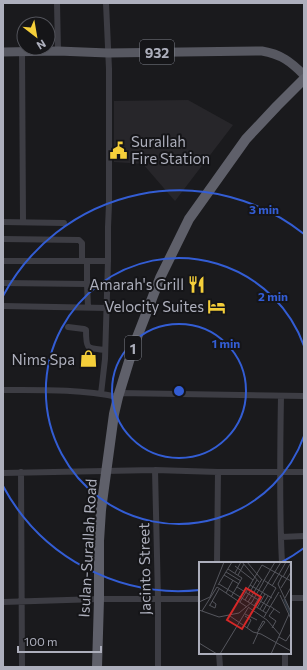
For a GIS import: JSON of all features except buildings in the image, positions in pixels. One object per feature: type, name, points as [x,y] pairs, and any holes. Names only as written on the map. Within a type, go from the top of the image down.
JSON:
[{"type":"highway","name":"Isulan-Surallah Road","points":[[97,667],[99,541],[101,510],[114,414],[134,345],[160,278],[189,220],[246,139],[304,79]]},
{"type":"main road","name":"932","points":[[58,51],[108,53],[262,50],[282,56],[304,75]]},
{"type":"main road","name":"932","points":[[3,52],[16,51]]},
{"type":"street","points":[[56,3],[58,51]]},
{"type":"street","points":[[101,394],[105,350],[108,261],[109,69],[106,3]]},
{"type":"street","points":[[22,56],[23,222]]},
{"type":"street","points":[[3,222],[64,223]]},
{"type":"street","points":[[3,239],[79,240],[82,242],[88,307]]},
{"type":"street","points":[[3,261],[108,261]]},
{"type":"street","points":[[3,283],[87,284]]},
{"type":"street","points":[[3,306],[107,308]]},
{"type":"street","points":[[68,327],[86,330],[86,343],[88,347],[91,349],[105,350]]},
{"type":"street","points":[[3,390],[65,390],[119,395],[304,396]]},
{"type":"street","points":[[281,396],[280,537],[282,562]]},
{"type":"street","points":[[3,472],[155,470],[304,472]]},
{"type":"street","name":"Jacinto Street","points":[[155,470],[158,667]]},
{"type":"street","points":[[21,472],[22,667]]},
{"type":"street","points":[[217,562],[218,472]]},
{"type":"street","points":[[280,537],[304,536]]},
{"type":"street","points":[[291,598],[304,598]]},
{"type":"street","points":[[3,602],[199,599]]},
{"type":"street","points":[[219,654],[220,667]]},
{"type":"street","points":[[285,654],[285,667]]},
{"type":"shaded area","points":[[188,100],[233,125],[175,201],[143,164],[114,162],[114,101]]},
{"type":"place","name":"Surallah Fire Station","points":[[118,150]]},
{"type":"place","name":"Amarah's Grill","points":[[197,284]]},
{"type":"place","name":"Velocity Suites","points":[[217,306]]},
{"type":"place","name":"Nims Spa","points":[[88,359]]}]
